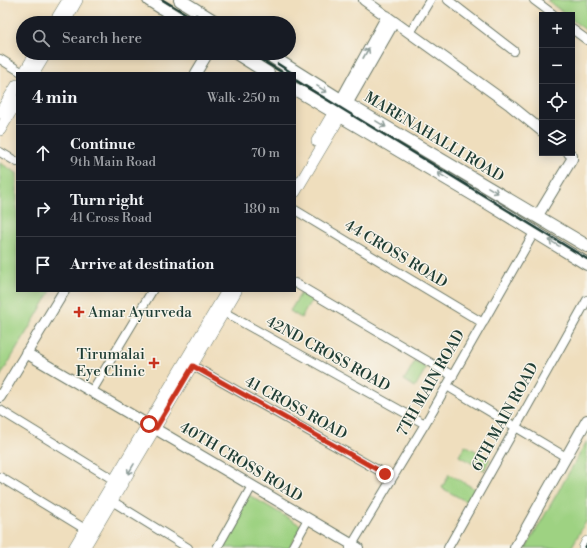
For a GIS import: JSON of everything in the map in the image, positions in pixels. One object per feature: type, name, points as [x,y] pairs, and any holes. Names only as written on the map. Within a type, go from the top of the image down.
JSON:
[{"type":"main road","points":[[58,16],[68,0]]},
{"type":"main road","points":[[68,16],[78,0]]},
{"type":"main road","points":[[149,0],[175,16]]},
{"type":"main road","points":[[180,0],[206,16]]},
{"type":"main road","points":[[25,72],[32,60]]},
{"type":"main road","points":[[35,72],[42,60]]},
{"type":"main road","points":[[247,60],[266,72]]},
{"type":"main road","name":"MARENAHALLI ROAD","points":[[277,60],[344,102],[587,246]]},
{"type":"main road","points":[[0,113],[16,87]]},
{"type":"main road","name":"MARENAHALLI ROAD","points":[[296,90],[587,264]]},
{"type":"main road","points":[[296,175],[344,102]]},
{"type":"main road","points":[[0,130],[16,103]]},
{"type":"main road","points":[[296,190],[337,113]]},
{"type":"main road","points":[[84,548],[108,499],[220,310],[228,292]]},
{"type":"main road","points":[[220,310],[235,292]]},
{"type":"main road","points":[[74,548],[85,529],[108,499],[114,480],[152,426]]},
{"type":"main road","points":[[584,548],[587,542]]},
{"type":"street","points":[[364,0],[510,105],[539,129]]},
{"type":"street","points":[[410,33],[430,0]]},
{"type":"street","points":[[448,0],[514,51]]},
{"type":"street","points":[[534,0],[550,12]]},
{"type":"street","points":[[344,102],[390,19]]},
{"type":"street","points":[[575,31],[587,40]]},
{"type":"street","points":[[0,59],[22,72]]},
{"type":"street","points":[[197,72],[204,60]]},
{"type":"street","points":[[0,152],[16,161]]},
{"type":"street","points":[[537,217],[570,156]]},
{"type":"street","name":"44 CROSS ROAD","points":[[296,211],[483,322]]},
{"type":"street","name":"7TH MAIN ROAD","points":[[353,547],[453,376],[534,231]]},
{"type":"street","points":[[296,284],[453,376]]},
{"type":"street","points":[[0,397],[63,292]]},
{"type":"street","points":[[92,391],[151,292]]},
{"type":"street","name":"6TH MAIN ROAD","points":[[448,548],[587,300]]},
{"type":"street","name":"42ND CROSS ROAD","points":[[220,310],[425,424]]},
{"type":"street","name":"40TH CROSS ROAD","points":[[26,353],[152,426],[353,547]]},
{"type":"street","name":"41 CROSS ROAD","points":[[189,363],[392,478]]},
{"type":"street","points":[[447,386],[566,457]]},
{"type":"street","points":[[0,410],[114,480]]},
{"type":"street","points":[[515,548],[587,420]]},
{"type":"street","points":[[0,477],[85,529]]},
{"type":"street","points":[[216,548],[252,486]]},
{"type":"street","points":[[108,499],[188,548]]},
{"type":"street","points":[[292,548],[308,519]]},
{"type":"green space","points":[[547,0],[587,0],[587,31],[575,22],[575,12],[562,12]]},
{"type":"green space","points":[[0,163],[16,172],[16,292],[50,292],[0,377]]},
{"type":"green space","points":[[301,293],[312,300],[301,318],[290,311]]},
{"type":"green space","points":[[415,361],[426,368],[415,387],[404,380]]},
{"type":"green space","points":[[587,441],[587,520],[571,548],[526,548]]},
{"type":"green space","points":[[465,445],[490,459],[484,470],[459,456]]},
{"type":"green space","points":[[449,474],[475,489],[467,502],[442,488]]},
{"type":"green space","points":[[249,495],[302,526],[289,548],[218,548]]},
{"type":"railway","points":[[163,0],[189,16]]},
{"type":"railway","points":[[262,60],[281,72]]},
{"type":"railway","points":[[278,64],[290,72]]},
{"type":"railway","points":[[296,81],[587,259]]},
{"type":"place","name":"Amar Ayurveda","points":[[79,312]]},
{"type":"place","name":"Tirumalai Eye Clinic","points":[[154,363]]},
{"type":"route","points":[[149,424],[156,428],[193,366],[385,474]]}]
